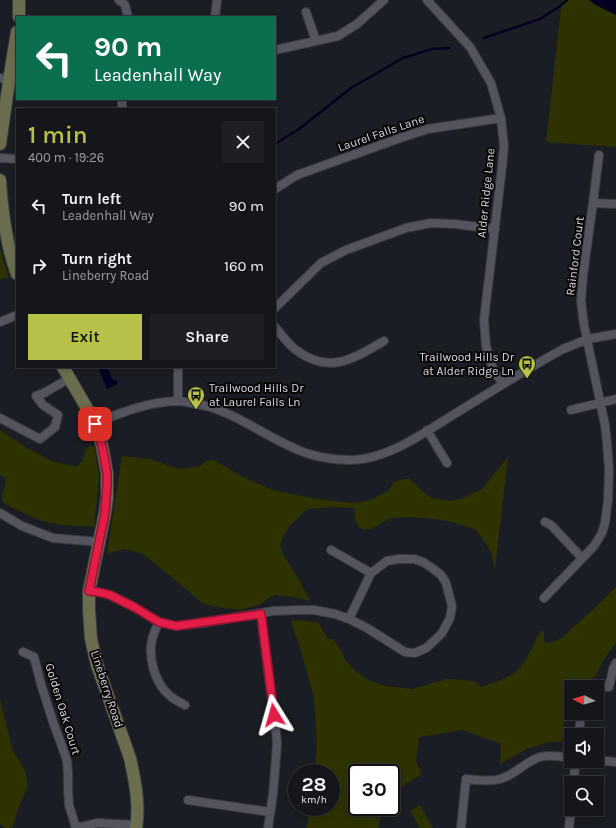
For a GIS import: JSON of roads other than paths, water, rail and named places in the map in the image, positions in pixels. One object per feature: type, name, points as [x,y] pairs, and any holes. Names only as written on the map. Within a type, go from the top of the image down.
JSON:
[{"type":"street","points":[[19,0],[19,16]]},
{"type":"street","points":[[119,0],[125,5],[128,16]]},
{"type":"street","points":[[215,16],[217,0]]},
{"type":"street","points":[[276,50],[338,36],[356,24],[384,0]]},
{"type":"street","name":"Alder Ridge Lane","points":[[427,0],[470,47],[491,83],[501,118],[504,146],[484,320],[486,346],[493,369],[503,384]]},
{"type":"street","points":[[306,12],[316,40]]},
{"type":"street","points":[[0,144],[4,79],[16,36]]},
{"type":"street","name":"Laurel Falls Lane","points":[[276,188],[297,175],[428,129],[501,118]]},
{"type":"street","name":"Rainford Court","points":[[544,598],[594,546],[602,533],[612,501],[605,424],[584,325],[581,301],[599,155]]},
{"type":"street","points":[[0,158],[16,159]]},
{"type":"street","points":[[0,180],[2,210],[6,233],[16,270]]},
{"type":"street","points":[[593,203],[616,204]]},
{"type":"street","points":[[276,307],[321,263],[346,250],[406,228],[431,223],[455,224],[495,229]]},
{"type":"street","points":[[0,322],[16,315]]},
{"type":"street","points":[[276,328],[295,349],[310,359],[326,363],[340,362],[354,358],[384,341]]},
{"type":"street","points":[[95,424],[124,412],[154,403],[178,401],[200,404],[240,418],[295,449],[312,455],[353,460],[374,457],[402,445],[558,352],[588,339],[616,334]]},
{"type":"street","name":"Lineberry Road","points":[[64,368],[95,424],[102,446],[107,473],[105,513],[89,591],[91,639],[97,665],[130,758],[136,794],[136,826]]},
{"type":"street","points":[[178,368],[178,401]]},
{"type":"street","points":[[0,418],[40,439],[55,426],[58,415],[43,404],[36,396],[70,378]]},
{"type":"street","points":[[571,410],[616,399]]},
{"type":"street","points":[[428,430],[447,463]]},
{"type":"street","points":[[0,513],[22,526],[53,538],[99,542]]},
{"type":"street","points":[[545,522],[551,525],[582,558]]},
{"type":"street","points":[[331,550],[371,573]]},
{"type":"street","points":[[89,591],[110,595],[159,622],[176,626],[273,611],[314,610],[335,614],[349,619],[367,628],[404,652],[415,653],[426,648],[442,632],[450,618],[452,606],[446,583],[441,575],[423,562],[414,559],[399,559],[386,562],[371,573],[349,619]]},
{"type":"street","points":[[261,614],[277,742],[274,787],[268,828]]},
{"type":"street","points":[[159,622],[152,638],[150,651],[151,661],[160,684],[168,694],[185,705]]},
{"type":"street","name":"Golden Oak Court","points":[[23,652],[34,657],[53,722],[62,746],[68,773],[69,805],[76,828]]},
{"type":"street","points":[[604,687],[609,687],[616,663]]},
{"type":"street","points":[[461,828],[466,779],[498,780],[509,776],[540,757],[564,757]]},
{"type":"street","points":[[604,761],[616,762]]},
{"type":"street","points":[[188,800],[270,812]]},
{"type":"street","points":[[569,828],[570,816]]},
{"type":"street","points":[[76,828],[98,823],[136,826]]},
{"type":"water","points":[[589,0],[616,0],[616,15],[596,5]]},
{"type":"water","points":[[107,368],[113,380],[116,380],[118,384],[107,389],[99,370]]},
{"type":"waterway","points":[[484,38],[540,19],[567,0]]},
{"type":"waterway","points":[[276,143],[299,129],[351,88],[403,58],[432,49],[449,48]]},
{"type":"place","name":"Trailwood Hills Dr at Alder Ridge Ln","points":[[527,379]]},
{"type":"place","name":"Trailwood Hills Dr at Laurel Falls Ln","points":[[196,410]]}]
